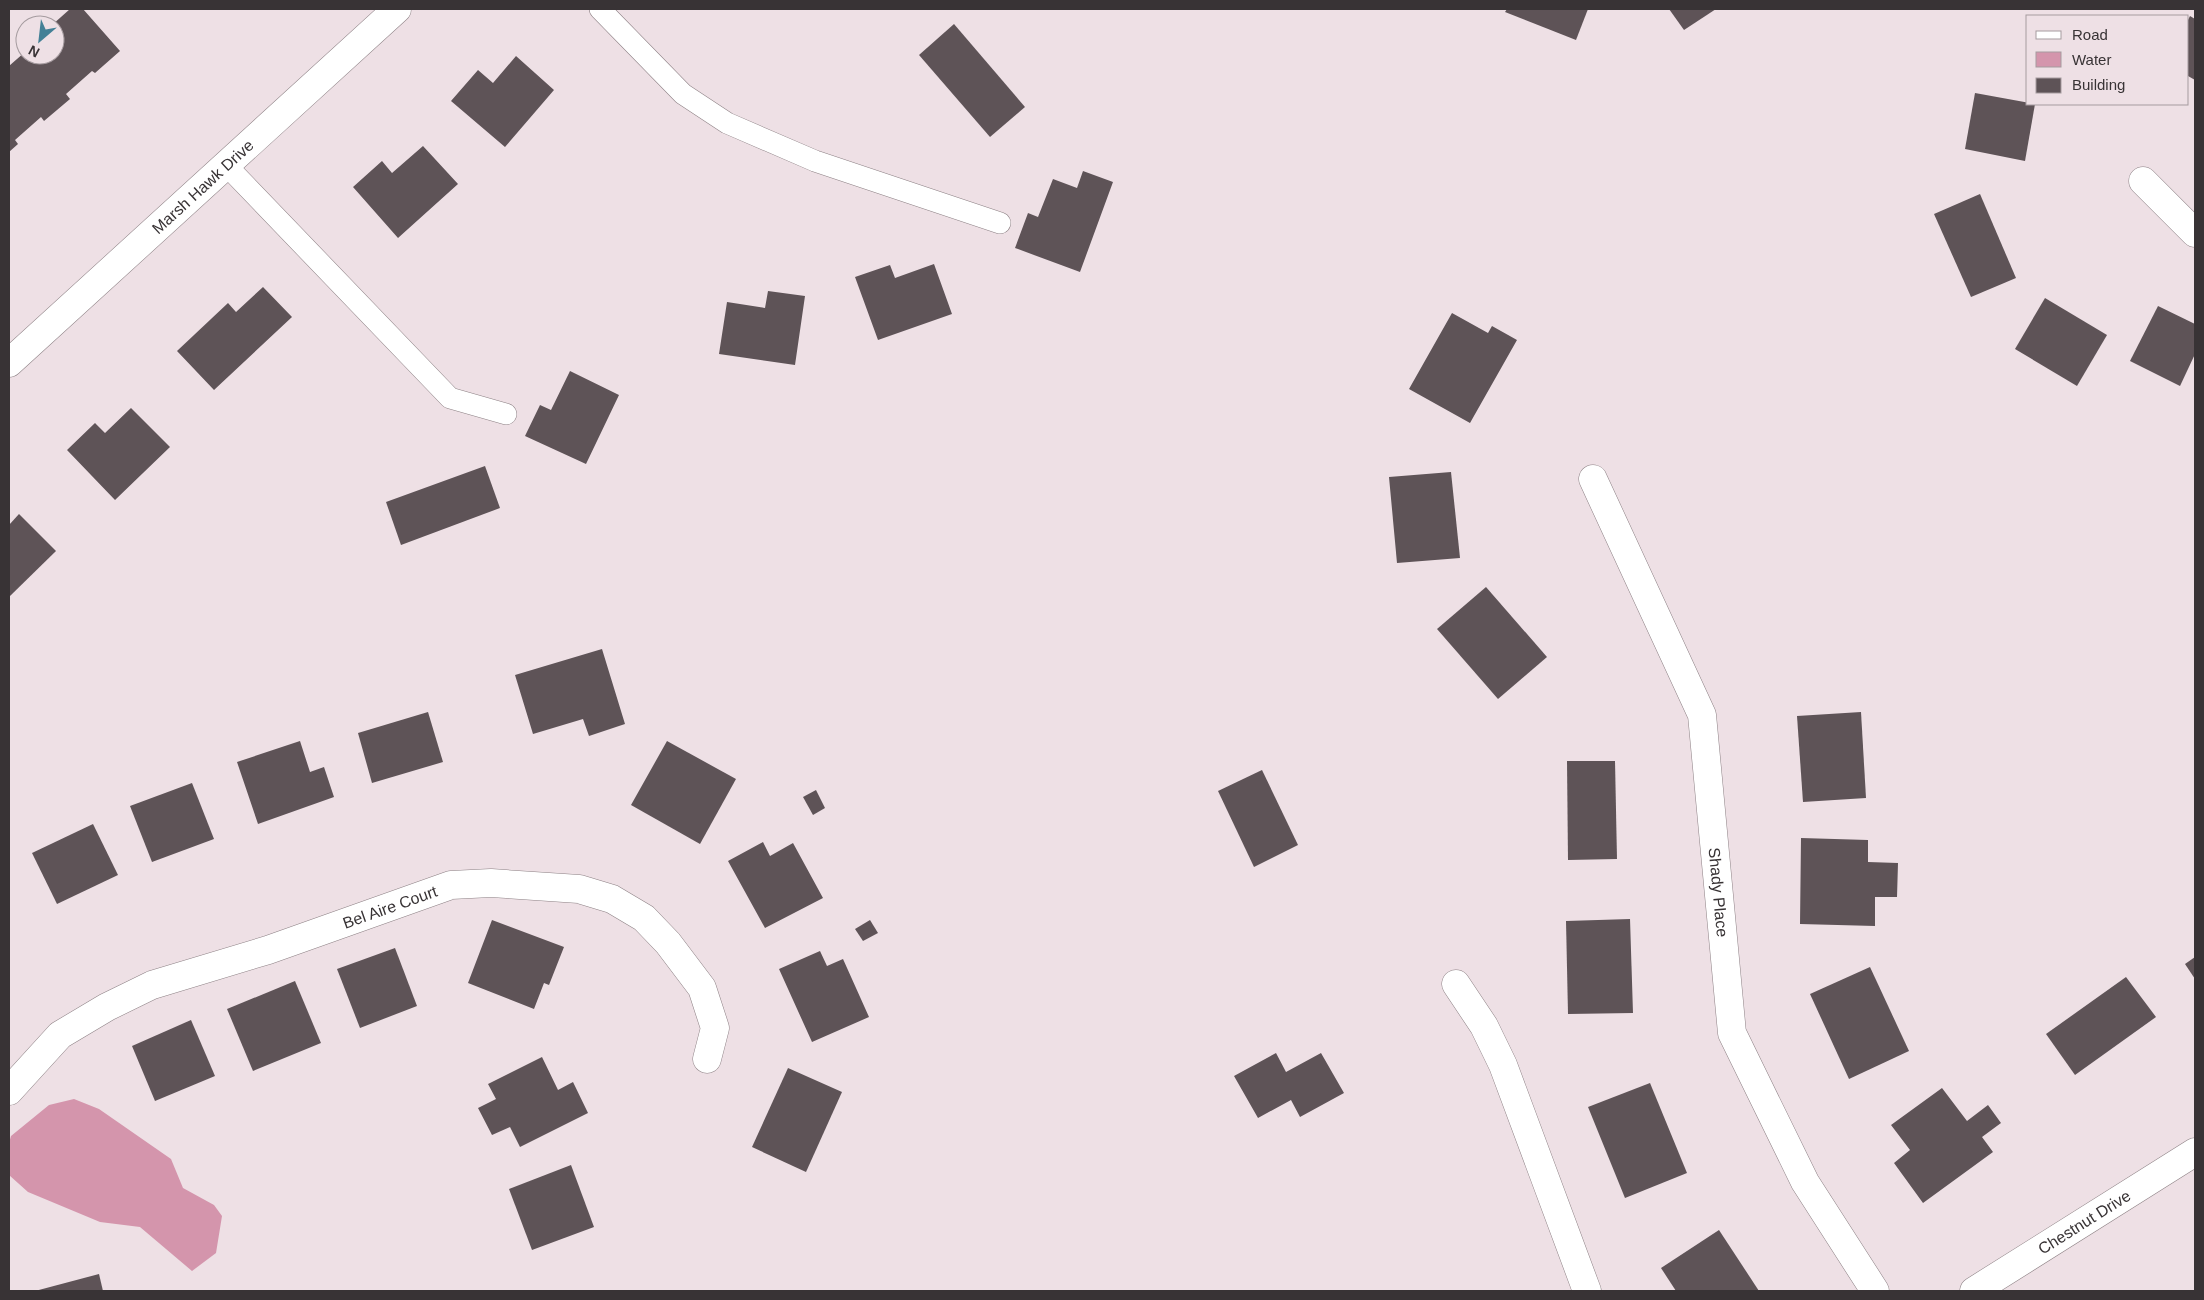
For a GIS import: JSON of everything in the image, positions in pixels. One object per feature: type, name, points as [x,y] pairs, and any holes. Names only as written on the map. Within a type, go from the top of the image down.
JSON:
[{"type":"street","name":"Marsh Hawk Drive","points":[[9,364],[397,9]]},
{"type":"street","points":[[2143,181],[2195,232]]},
{"type":"street","name":"Shady Place","points":[[1592,479],[1702,715],[1732,1033],[1804,1182],[1875,1291]]},
{"type":"street","name":"Bel Aire Court","points":[[9,1090],[60,1035],[107,1007],[152,985],[268,950],[451,885],[491,883],[579,889],[612,898],[644,918],[668,943],[702,988],[715,1028],[707,1059]]},
{"type":"street","points":[[1456,984],[1484,1026],[1503,1064],[1587,1291]]},
{"type":"street","name":"Chestnut Drive","points":[[1974,1291],[2195,1152]]},
{"type":"lane","points":[[600,9],[683,94],[727,123],[815,161],[1000,223]]},
{"type":"lane","points":[[226,165],[450,398],[506,414]]},
{"type":"water","points":[[74,1099],[99,1109],[171,1159],[183,1188],[214,1205],[222,1216],[216,1253],[192,1271],[140,1227],[100,1222],[28,1192],[9,1175],[9,1143],[11,1136],[49,1105]]},
{"type":"building","points":[[70,9],[83,9],[120,51],[95,73],[92,71],[66,94],[70,99],[44,121],[41,117],[15,140],[18,144],[9,152],[9,66],[15,61],[15,65],[65,65],[65,15],[63,15]]},
{"type":"building","points":[[1507,9],[1588,9],[1576,40],[1505,12]]},
{"type":"building","points":[[1669,9],[1716,9],[1684,30]]},
{"type":"building","points":[[2190,16],[2195,19],[2195,80],[2189,77]]},
{"type":"building","points":[[954,24],[1025,107],[990,137],[919,55]]},
{"type":"building","points":[[516,56],[554,90],[505,147],[451,101],[478,70],[493,83]]},
{"type":"building","points":[[1975,93],[2026,102],[2026,105],[2035,105],[2025,161],[1965,149]]},
{"type":"building","points":[[423,146],[458,184],[398,238],[353,187],[382,161],[392,173]]},
{"type":"building","points":[[1083,171],[1113,182],[1080,272],[1015,248],[1028,213],[1038,217],[1053,179],[1077,188]]},
{"type":"building","points":[[1980,194],[2016,278],[1971,297],[1934,214]]},
{"type":"building","points":[[934,264],[952,314],[878,340],[855,277],[890,265],[895,278]]},
{"type":"building","points":[[263,287],[292,317],[214,390],[177,351],[228,303],[236,312]]},
{"type":"building","points":[[768,291],[805,296],[795,365],[719,354],[727,302],[765,308]]},
{"type":"building","points":[[2045,298],[2107,335],[2077,386],[2015,349]]},
{"type":"building","points":[[2158,306],[2195,324],[2195,354],[2180,386],[2130,361]]},
{"type":"building","points":[[1452,313],[1488,333],[1492,326],[1517,340],[1470,423],[1409,389]]},
{"type":"building","points":[[570,371],[619,395],[586,464],[525,436],[540,405],[551,410]]},
{"type":"building","points":[[131,408],[170,447],[115,500],[67,450],[95,423],[105,433]]},
{"type":"building","points":[[485,466],[500,508],[401,545],[386,502]]},
{"type":"building","points":[[1451,472],[1460,558],[1397,563],[1389,477]]},
{"type":"building","points":[[19,514],[56,551],[9,597],[9,525]]},
{"type":"building","points":[[1486,587],[1547,657],[1498,699],[1437,629]]},
{"type":"building","points":[[602,649],[625,724],[589,736],[583,719],[533,734],[515,675]]},
{"type":"building","points":[[428,712],[443,762],[372,783],[358,733]]},
{"type":"building","points":[[1861,712],[1866,798],[1803,802],[1797,716]]},
{"type":"building","points":[[300,741],[310,772],[324,767],[334,797],[258,824],[237,762]]},
{"type":"building","points":[[667,741],[736,779],[700,844],[631,805]]},
{"type":"building","points":[[1567,761],[1615,761],[1617,859],[1568,860]]},
{"type":"building","points":[[1262,770],[1298,845],[1254,867],[1218,791]]},
{"type":"building","points":[[192,783],[214,839],[152,862],[130,806]]},
{"type":"building","points":[[816,790],[825,808],[813,815],[803,797]]},
{"type":"building","points":[[93,824],[118,875],[57,904],[32,853]]},
{"type":"building","points":[[1801,838],[1868,840],[1868,862],[1898,863],[1897,897],[1875,897],[1875,926],[1800,924]]},
{"type":"building","points":[[763,842],[770,856],[793,843],[823,898],[765,928],[728,861]]},
{"type":"building","points":[[1630,919],[1633,1013],[1568,1014],[1566,921]]},
{"type":"building","points":[[492,920],[564,947],[549,985],[544,983],[534,1009],[468,983]]},
{"type":"building","points":[[870,920],[878,933],[863,941],[855,929]]},
{"type":"building","points":[[395,948],[417,1006],[360,1028],[337,969]]},
{"type":"building","points":[[820,951],[827,966],[843,959],[869,1017],[812,1042],[779,969]]},
{"type":"building","points":[[2195,957],[2195,979],[2185,964]]},
{"type":"building","points":[[1870,967],[1909,1051],[1849,1079],[1810,994]]},
{"type":"building","points":[[2126,977],[2156,1017],[2075,1075],[2046,1034]]},
{"type":"building","points":[[295,981],[321,1043],[253,1071],[227,1009]]},
{"type":"building","points":[[191,1020],[215,1076],[155,1101],[132,1046]]},
{"type":"building","points":[[1276,1053],[1286,1072],[1321,1053],[1344,1093],[1300,1117],[1291,1100],[1258,1118],[1234,1076]]},
{"type":"building","points":[[542,1057],[558,1090],[573,1082],[588,1113],[520,1147],[510,1127],[492,1135],[478,1108],[496,1099],[488,1084]]},
{"type":"building","points":[[788,1068],[842,1092],[806,1172],[752,1147]]},
{"type":"building","points":[[1650,1083],[1687,1173],[1625,1198],[1588,1107]]},
{"type":"building","points":[[1942,1088],[1967,1121],[1988,1105],[2001,1123],[1982,1137],[1993,1152],[1923,1203],[1894,1163],[1910,1150],[1891,1125]]},
{"type":"building","points":[[571,1165],[594,1227],[532,1250],[509,1189]]},
{"type":"building","points":[[1719,1230],[1759,1291],[1676,1291],[1661,1268]]},
{"type":"building","points":[[99,1274],[103,1291],[35,1291]]}]
